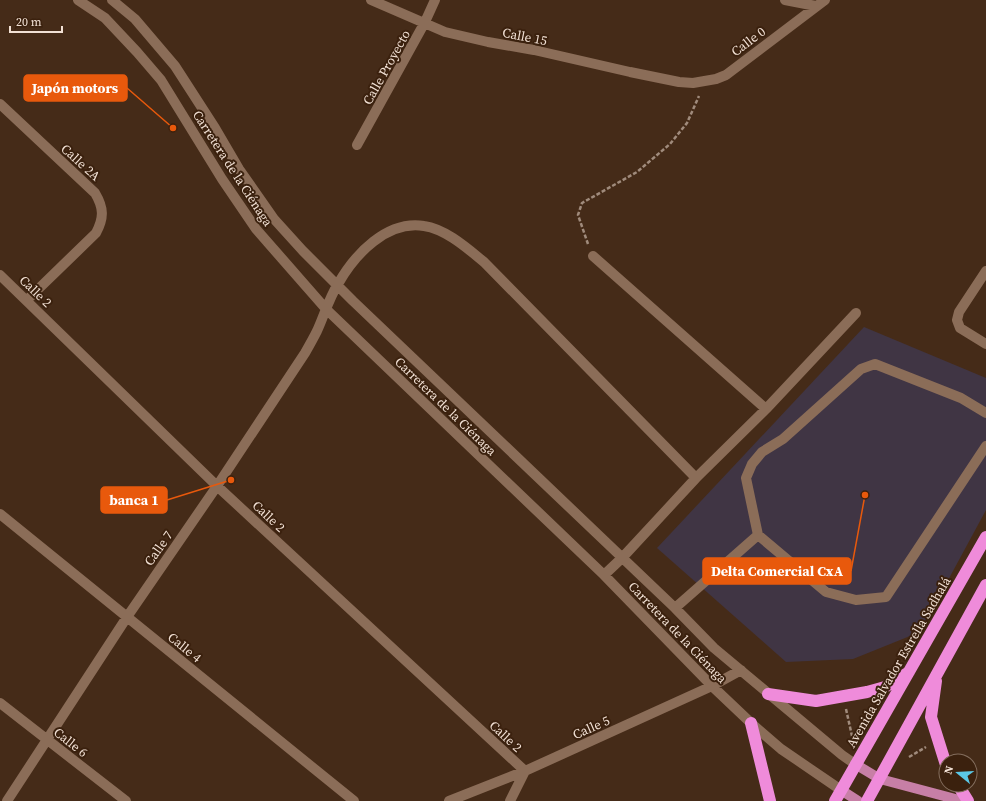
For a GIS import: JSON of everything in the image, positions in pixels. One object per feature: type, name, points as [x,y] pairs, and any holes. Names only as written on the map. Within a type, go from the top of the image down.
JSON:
[{"type":"highway","name":"Avenida Salvador Estrella Sadhalá","points":[[834,801],[910,672],[986,537]]},
{"type":"highway","points":[[868,801],[986,585]]},
{"type":"highway","points":[[768,694],[816,701],[843,697],[885,687],[910,672]]},
{"type":"highway","points":[[937,673],[932,717],[942,753]]},
{"type":"highway","points":[[751,723],[770,801]]},
{"type":"main road","points":[[855,764],[880,779],[963,801]]},
{"type":"main road","points":[[841,790],[858,801]]},
{"type":"street","name":"Carretera de la Ciénaga","points":[[78,0],[105,18],[161,80],[222,179],[256,229],[326,309],[604,575],[712,686],[751,723],[781,749],[841,790]]},
{"type":"street","name":"Carretera de la Ciénaga","points":[[112,0],[135,19],[175,66],[215,128],[239,169],[274,219],[304,251],[675,608],[714,648],[842,755],[855,764]]},
{"type":"street","name":"Calle 15","points":[[371,0],[425,22],[445,32],[679,82]]},
{"type":"street","name":"Calle Proyecto","points":[[357,145],[425,22],[435,0]]},
{"type":"street","points":[[785,0],[816,6]]},
{"type":"street","name":"Calle 0","points":[[679,82],[704,82],[726,75],[825,0]]},
{"type":"street","name":"Calle 2A","points":[[0,104],[96,193],[102,210],[102,222],[96,233],[27,300]]},
{"type":"street","name":"Calle 7","points":[[7,801],[127,617],[306,353],[317,332],[337,284],[351,265],[372,242],[391,230],[410,225],[425,226],[440,231],[463,245],[484,262],[696,478]]},
{"type":"street","points":[[593,256],[766,409]]},
{"type":"street","points":[[986,271],[959,312],[957,320],[960,328],[986,344]]},
{"type":"street","name":"Calle 2","points":[[0,275],[217,486],[525,771]]},
{"type":"street","points":[[604,575],[622,558],[696,478],[766,409],[856,313]]},
{"type":"street","points":[[986,413],[961,398],[876,364],[861,369],[783,439],[762,452],[752,464],[746,478],[758,535],[826,592],[856,600],[886,597],[986,446]]},
{"type":"street","name":"Calle 4","points":[[0,514],[354,801]]},
{"type":"street","points":[[675,608],[758,535]]},
{"type":"street","name":"Calle 5","points":[[449,801],[525,771],[712,686],[741,670]]},
{"type":"street","name":"Calle 6","points":[[0,703],[126,801]]},
{"type":"street","points":[[510,801],[525,771]]},
{"type":"path","points":[[586,240],[578,215],[582,203],[638,172],[670,144],[687,123],[697,103],[704,82]]},
{"type":"path","points":[[843,697],[852,736]]},
{"type":"path","points":[[909,757],[937,740]]},
{"type":"shaded area","points":[[864,327],[986,378],[986,510],[920,632],[853,659],[786,662],[657,548]]},
{"type":"place","name":"Japón motors","points":[[173,128]]},
{"type":"place","name":"banca 1","points":[[231,480]]},
{"type":"place","name":"Delta Comercial CxA","points":[[865,495]]}]
